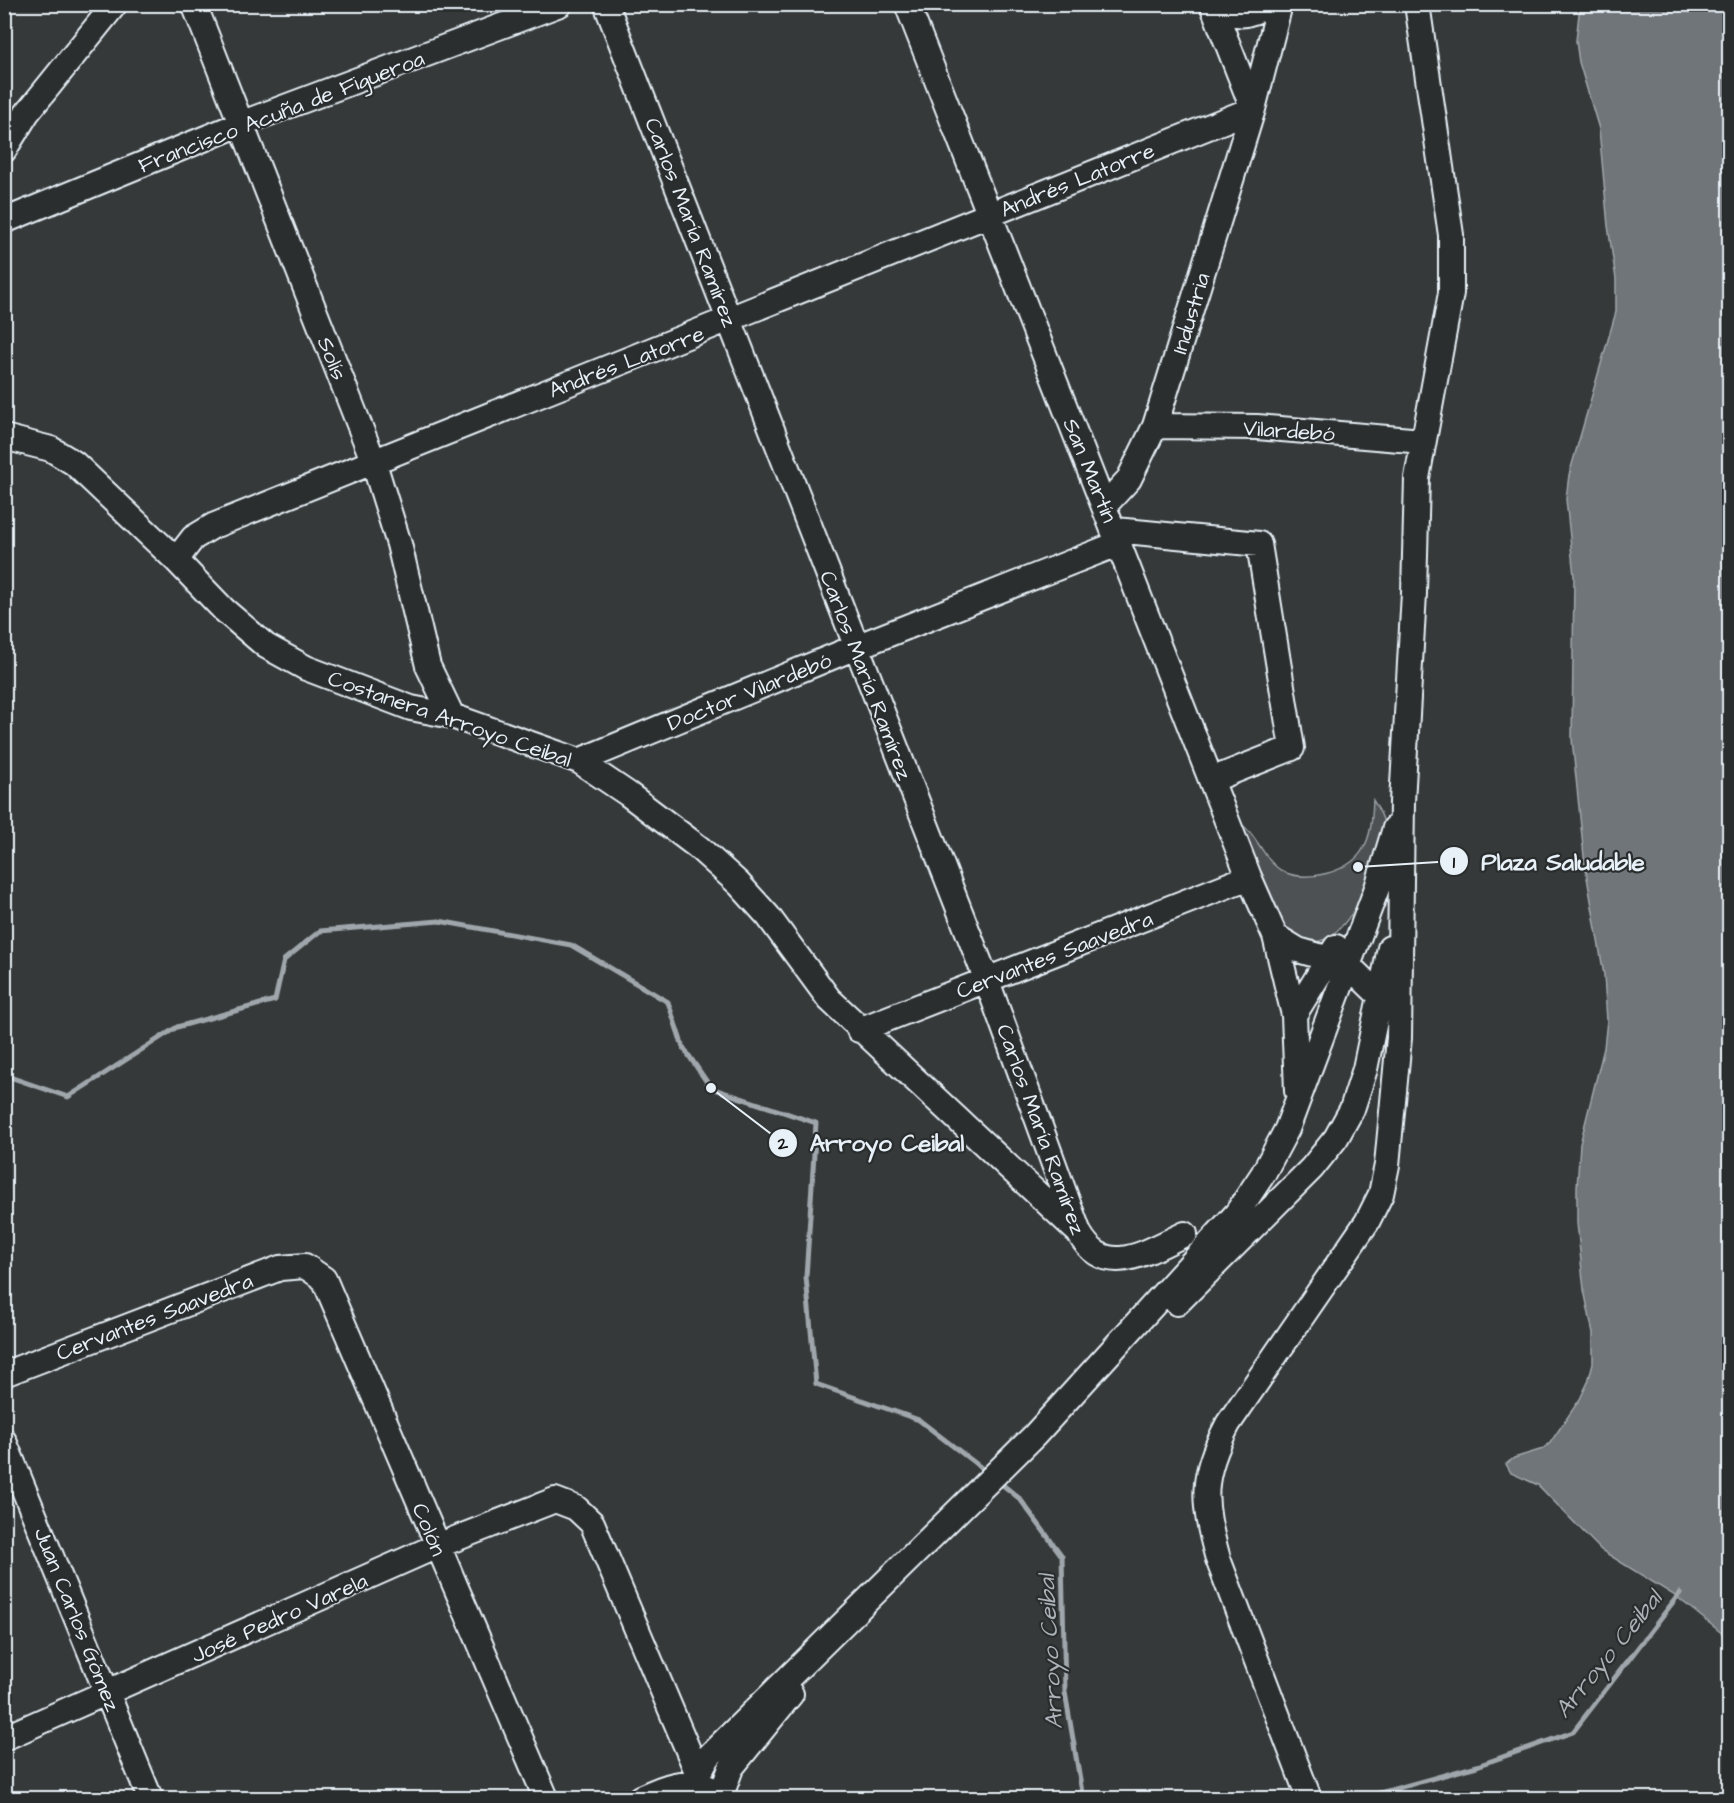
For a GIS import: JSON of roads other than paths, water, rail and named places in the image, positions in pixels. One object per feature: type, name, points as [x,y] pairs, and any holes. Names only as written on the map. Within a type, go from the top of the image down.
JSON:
[{"type":"street","points":[[4,150],[27,113],[115,4]]},
{"type":"street","name":"Solís","points":[[194,4],[373,460],[399,544],[428,666],[452,716]]},
{"type":"street","name":"Francisco Acuña de Figueroa","points":[[4,221],[240,124],[560,4]]},
{"type":"street","name":"Carlos María Ramírez","points":[[606,4],[987,981],[1079,1233],[1087,1247],[1099,1256],[1118,1260],[1185,1234]]},
{"type":"street","name":"San Martín","points":[[907,4],[1118,537],[1249,877],[1275,936],[1294,1015],[1298,1103]]},
{"type":"street","points":[[1213,4],[1228,14],[1251,15],[1269,4]]},
{"type":"street","points":[[1213,4],[1253,110]]},
{"type":"street","name":"Industria","points":[[1105,505],[1129,478],[1155,426],[1253,110],[1280,4]]},
{"type":"street","points":[[1309,1798],[1218,1559],[1207,1519],[1206,1480],[1212,1455],[1228,1424],[1351,1248],[1381,1194],[1387,1165],[1399,1038],[1403,893],[1402,802],[1414,593],[1417,478],[1451,293],[1453,263],[1417,4]]},
{"type":"street","name":"Andrés Latorre","points":[[176,560],[193,538],[213,526],[373,460],[731,321],[989,214],[1253,110]]},
{"type":"street","name":"Vilardebó","points":[[1155,426],[1257,426],[1423,441]]},
{"type":"street","name":"Costanera Arroyo Ceibal","points":[[4,437],[51,449],[74,463],[176,560],[224,610],[266,646],[306,668],[411,708],[452,716],[579,761],[628,794],[698,847],[739,884],[768,916],[830,999],[859,1030],[1079,1233]]},
{"type":"street","points":[[1118,537],[1259,544],[1292,748],[1211,780]]},
{"type":"street","name":"Doctor Vilardebó","points":[[579,761],[1118,537]]},
{"type":"street","points":[[1294,1015],[1337,962],[1377,888],[1402,802]]},
{"type":"street","name":"Cervantes Saavedra","points":[[859,1030],[1249,877]]},
{"type":"street","points":[[1064,1404],[1106,1374],[1312,1168],[1336,1138],[1352,1109],[1365,1069],[1403,893]]},
{"type":"street","points":[[1275,936],[1298,950],[1337,962],[1381,997],[1399,1038]]},
{"type":"street","points":[[640,1798],[680,1782],[699,1778],[860,1608],[1034,1436],[1237,1213],[1263,1174],[1287,1130],[1298,1103],[1337,962]]},
{"type":"street","name":"Cervantes Saavedra","points":[[4,1374],[280,1268],[305,1266]]},
{"type":"street","name":"Colón","points":[[305,1266],[324,1279],[546,1798]]},
{"type":"street","name":"Juan Carlos Gómez","points":[[4,1441],[150,1798]]},
{"type":"street","name":"José Pedro Varela","points":[[4,1738],[109,1694],[437,1546],[555,1500],[576,1508],[592,1523],[699,1778]]},
{"type":"street","points":[[699,1778],[720,1795],[731,1768],[860,1608]]},
{"type":"waterway","name":"Arroyo Ceibal","points":[[4,1075],[68,1097],[177,1027],[275,1000],[284,960],[320,931],[439,921],[571,945],[668,1002],[683,1047],[711,1088],[816,1123],[806,1277],[816,1384],[919,1420],[988,1473]]},
{"type":"waterway","name":"Arroyo Ceibal","points":[[998,1481],[1020,1499],[1062,1556],[1065,1692],[1083,1798]]},
{"type":"waterway","name":"Arroyo Ceibal","points":[[1362,1798],[1477,1766],[1573,1732],[1680,1593]]},
{"type":"place","name":"Plaza Saludable","points":[[1358,867]]},
{"type":"place","name":"Arroyo Ceibal","points":[[711,1088]]}]
